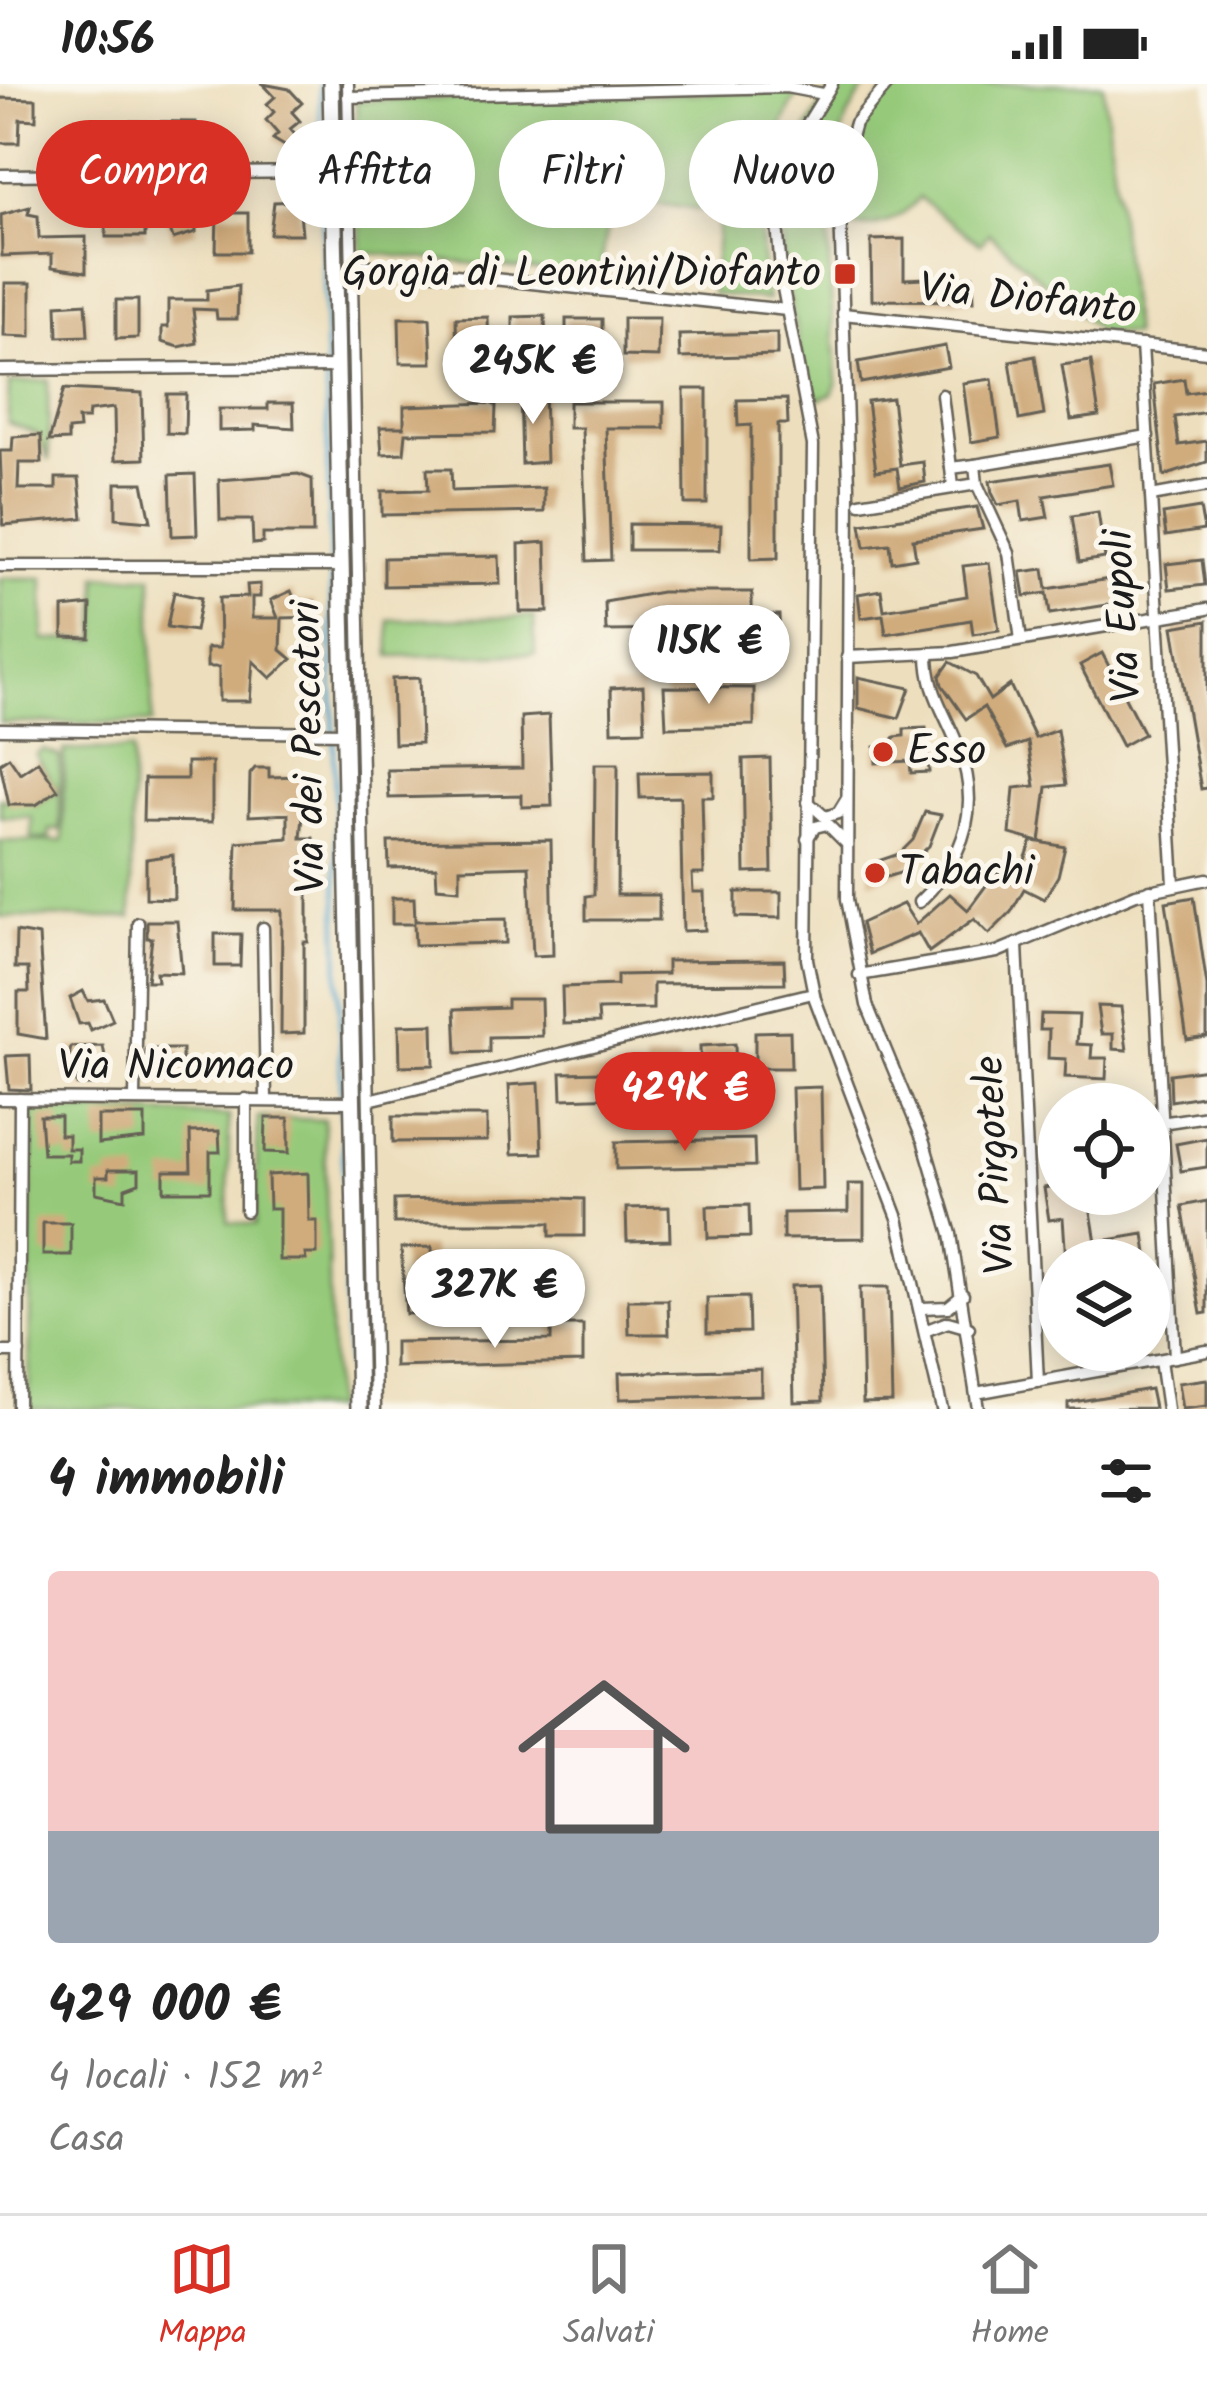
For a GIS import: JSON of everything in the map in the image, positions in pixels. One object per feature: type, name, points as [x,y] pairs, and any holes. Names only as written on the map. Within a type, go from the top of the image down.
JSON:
[{"type":"street","name":"Via dei Pescatori","points":[[328,120],[331,84]]},
{"type":"street","points":[[888,84],[862,110],[841,160],[847,899],[859,975],[877,1033],[924,1143],[963,1295],[978,1409]]},
{"type":"street","points":[[348,90],[827,89]]},
{"type":"street","points":[[827,89],[797,134],[778,189],[776,235],[814,451],[805,931],[813,993],[892,1201],[922,1308],[942,1409]]},
{"type":"street","name":"Via dei Pescatori","points":[[348,90],[351,1102],[375,1409]]},
{"type":"street","points":[[0,175],[275,172]]},
{"type":"street","name":"Via dei Pescatori","points":[[326,228],[359,1409]]},
{"type":"street","points":[[351,264],[788,310]]},
{"type":"street","name":"Via Diofanto","points":[[843,314],[1207,352]]},
{"type":"street","name":"Via Eupoli","points":[[1142,345],[1174,884]]},
{"type":"street","points":[[0,370],[332,367]]},
{"type":"street","points":[[942,395],[953,487]]},
{"type":"street","points":[[951,468],[1148,436]]},
{"type":"street","points":[[975,465],[977,484],[1009,553],[1021,640]]},
{"type":"street","points":[[860,503],[977,484]]},
{"type":"street","points":[[1151,496],[1207,486]]},
{"type":"street","points":[[0,566],[333,566]]},
{"type":"street","points":[[847,657],[928,653],[1207,609]]},
{"type":"street","points":[[919,902],[958,856],[972,799],[956,740],[928,682],[928,653]]},
{"type":"street","points":[[0,730],[337,733]]},
{"type":"street","points":[[806,793],[812,811],[825,817],[838,813],[847,796]]},
{"type":"street","points":[[805,846],[815,827],[827,824],[838,830],[846,845]]},
{"type":"street","points":[[859,975],[1017,946],[1150,890],[1207,879]]},
{"type":"street","points":[[1150,890],[1160,1083]]},
{"type":"street","points":[[135,1099],[138,923]]},
{"type":"street","points":[[262,928],[266,1099]]},
{"type":"street","name":"Via Pirgotele","points":[[1017,946],[1038,1382]]},
{"type":"street","name":"Via Nicomaco","points":[[0,1100],[351,1102],[813,993]]},
{"type":"street","points":[[18,1409],[20,1100]]},
{"type":"street","points":[[246,1100],[246,1211]]},
{"type":"street","points":[[1170,1123],[1207,1116]]},
{"type":"street","points":[[1167,1215],[1175,1357]]},
{"type":"street","points":[[922,1308],[949,1307],[963,1295]]},
{"type":"street","points":[[927,1330],[948,1322],[969,1328]]},
{"type":"street","points":[[0,1352],[19,1352]]},
{"type":"street","points":[[1170,1358],[1207,1352]]},
{"type":"street","points":[[976,1393],[1099,1371]]},
{"type":"street","points":[[1162,1371],[1167,1409]]},
{"type":"green space","points":[[835,84],[869,84],[847,120],[812,120]]},
{"type":"green space","points":[[896,84],[1103,84],[1133,335],[1099,332],[989,233],[981,244],[919,198],[904,213],[878,225],[878,120],[866,120]]},
{"type":"green space","points":[[798,93],[784,120],[689,120],[689,208],[665,205],[665,120],[499,120],[499,228],[608,228],[599,277],[361,252],[360,228],[475,228],[475,120],[357,120],[356,101]]},
{"type":"green space","points":[[718,228],[761,228],[768,300],[712,294]]},
{"type":"green space","points":[[829,228],[837,382],[832,394],[818,399],[805,376],[782,230]]},
{"type":"green space","points":[[48,380],[49,461],[38,434],[8,423],[9,383]]},
{"type":"green space","points":[[98,576],[152,576],[152,723],[0,723],[0,578],[44,578],[44,640],[97,640]]},
{"type":"green space","points":[[534,617],[535,654],[390,656],[389,620]]},
{"type":"green space","points":[[43,750],[60,756],[60,830],[50,830],[49,839],[32,839],[32,817],[0,817],[0,798],[36,805],[58,791],[36,755]]},
{"type":"green space","points":[[64,750],[132,750],[131,918],[0,917],[0,841],[63,841]]},
{"type":"green space","points":[[32,1109],[229,1116],[228,1222],[255,1225],[258,1117],[324,1120],[333,1409],[29,1409]]},
{"type":"building","points":[[263,84],[289,89],[302,103],[292,112],[299,120],[275,120],[275,130],[266,120],[274,112],[267,104],[275,97]]},
{"type":"building","points":[[0,98],[36,99],[36,120],[20,119],[19,143],[0,143]]},
{"type":"building","points":[[274,202],[275,228],[301,228],[302,234],[270,234]]},
{"type":"building","points":[[30,207],[28,214],[36,216],[39,238],[86,237],[86,272],[52,267],[52,254],[2,256],[1,215]]},
{"type":"building","points":[[106,228],[145,228],[145,237],[106,237]]},
{"type":"building","points":[[169,228],[196,228],[196,232],[173,239]]},
{"type":"building","points":[[217,228],[248,228],[248,252],[216,252]]},
{"type":"building","points":[[904,239],[904,279],[973,276],[974,301],[872,300],[871,240]]},
{"type":"building","points":[[5,283],[31,283],[31,337],[4,336]]},
{"type":"building","points":[[238,286],[237,319],[217,319],[216,310],[193,309],[197,343],[179,347],[162,342],[162,327],[168,327],[168,300],[207,300],[207,290]]},
{"type":"building","points":[[116,300],[138,300],[138,338],[116,339]]},
{"type":"building","points":[[86,303],[88,336],[58,337],[57,305]]},
{"type":"building","points":[[545,316],[546,361],[513,360],[513,317]]},
{"type":"building","points":[[488,317],[489,362],[457,362],[456,318]]},
{"type":"building","points":[[399,318],[430,318],[432,363],[400,363]]},
{"type":"building","points":[[623,318],[659,318],[658,357],[623,356]]},
{"type":"building","points":[[566,319],[602,319],[602,358],[566,358]]},
{"type":"building","points":[[777,333],[777,355],[680,358],[679,335]]},
{"type":"building","points":[[945,346],[949,367],[861,383],[858,362]]},
{"type":"building","points":[[1035,356],[1044,415],[1019,420],[1010,361]]},
{"type":"building","points":[[1091,361],[1099,416],[1071,420],[1062,365]]},
{"type":"building","points":[[992,379],[1000,437],[971,442],[963,383]]},
{"type":"building","points":[[1184,379],[1186,393],[1207,390],[1207,412],[1175,417],[1179,445],[1207,441],[1207,462],[1164,476],[1154,384]]},
{"type":"building","points":[[64,389],[142,393],[144,459],[115,460],[114,408],[89,411],[88,419],[78,419],[79,429],[68,430],[68,440],[49,441]]},
{"type":"building","points":[[684,389],[707,389],[707,504],[685,504]]},
{"type":"building","points":[[544,390],[546,462],[522,464],[520,391]]},
{"type":"building","points":[[167,394],[186,394],[185,434],[167,433]]},
{"type":"building","points":[[892,398],[900,465],[923,462],[925,482],[900,487],[897,468],[876,471],[867,401]]},
{"type":"building","points":[[787,399],[788,424],[778,424],[778,558],[751,559],[751,425],[738,426],[737,400]]},
{"type":"building","points":[[569,402],[664,402],[664,428],[606,428],[611,560],[587,561],[582,428],[569,428]]},
{"type":"building","points":[[268,403],[293,403],[294,428],[255,425],[255,430],[219,431],[219,409],[268,409]]},
{"type":"building","points":[[404,406],[496,406],[495,432],[406,433],[404,453],[382,454],[380,427],[404,427]]},
{"type":"building","points":[[41,435],[42,463],[19,463],[18,489],[56,489],[56,478],[79,478],[83,518],[3,525],[0,451],[12,451],[13,437]]},
{"type":"building","points":[[1109,464],[1113,485],[1044,496],[1048,517],[1023,521],[1020,501],[998,505],[992,493],[990,481]]},
{"type":"building","points":[[427,469],[451,469],[452,491],[544,488],[544,512],[382,515],[382,491],[428,490]]},
{"type":"building","points":[[195,474],[197,535],[172,536],[170,475]]},
{"type":"building","points":[[298,474],[312,479],[313,534],[263,534],[263,543],[253,544],[252,520],[220,520],[219,480]]},
{"type":"building","points":[[116,483],[143,483],[151,521],[116,518]]},
{"type":"building","points":[[977,507],[983,529],[913,539],[916,558],[892,562],[890,544],[865,547],[861,524]]},
{"type":"building","points":[[1200,508],[1204,530],[1166,536],[1163,514]]},
{"type":"building","points":[[1098,512],[1105,558],[1079,562],[1072,516]]},
{"type":"building","points":[[629,524],[721,525],[720,550],[629,550]]},
{"type":"building","points":[[546,542],[548,612],[520,612],[519,544]]},
{"type":"building","points":[[499,556],[500,584],[384,586],[384,558]]},
{"type":"building","points":[[1202,560],[1205,585],[1169,589],[1166,564]]},
{"type":"building","points":[[989,563],[999,630],[973,634],[971,620],[886,634],[883,615],[861,618],[858,594],[881,590],[884,610],[967,596],[963,566]]},
{"type":"building","points":[[1044,569],[1047,589],[1116,578],[1120,603],[1050,614],[1047,593],[1025,596],[1021,572]]},
{"type":"building","points":[[260,584],[260,597],[252,597],[252,618],[278,618],[271,600],[291,591],[296,602],[314,601],[315,617],[282,618],[281,650],[292,659],[271,678],[253,661],[250,701],[219,701],[219,667],[207,667],[207,648],[220,648],[219,598],[248,597],[247,585]]},
{"type":"building","points":[[174,592],[201,598],[195,631],[167,627]]},
{"type":"building","points":[[661,592],[752,592],[752,615],[779,615],[780,644],[768,644],[768,629],[606,631],[605,602]]},
{"type":"building","points":[[91,605],[90,638],[63,637],[63,608]]},
{"type":"building","points":[[1207,621],[1207,788],[1201,789],[1173,627]]},
{"type":"building","points":[[1102,653],[1144,734],[1122,746],[1080,665]]},
{"type":"building","points":[[950,662],[976,676],[990,700],[1010,685],[1035,738],[1057,730],[1066,785],[1047,787],[1040,842],[1065,847],[1058,876],[1044,899],[1024,889],[1011,912],[989,934],[974,919],[929,952],[918,933],[869,954],[861,923],[903,904],[916,924],[950,894],[968,910],[996,872],[1016,884],[1032,841],[1039,842],[1010,834],[1014,788],[1035,786],[1028,742],[1007,749],[984,707],[966,719],[942,685],[940,676]]},
{"type":"building","points":[[858,677],[910,688],[899,718],[858,708]]},
{"type":"building","points":[[419,678],[421,743],[394,744],[392,679]]},
{"type":"building","points":[[643,686],[645,730],[612,731],[611,688]]},
{"type":"building","points":[[664,687],[754,688],[754,725],[666,727]]},
{"type":"building","points":[[549,715],[552,806],[522,807],[522,795],[389,798],[387,770],[522,768],[521,717]]},
{"type":"building","points":[[926,728],[929,772],[911,773],[910,761],[876,763],[875,747],[904,736],[904,729]]},
{"type":"building","points":[[9,757],[20,773],[38,761],[58,790],[36,805],[9,805],[0,763]]},
{"type":"building","points":[[770,758],[772,872],[745,873],[743,759]]},
{"type":"building","points":[[187,762],[212,762],[212,822],[143,821],[144,779],[187,779]]},
{"type":"building","points":[[595,764],[618,764],[617,895],[659,895],[659,920],[586,920],[586,896],[594,895]]},
{"type":"building","points":[[255,768],[269,768],[269,777],[301,776],[306,781],[301,838],[313,838],[313,868],[308,868],[304,1033],[281,1034],[282,910],[235,910],[237,842],[288,838],[288,814],[249,816],[250,774]]},
{"type":"building","points":[[713,772],[713,797],[702,797],[704,874],[692,874],[693,892],[704,892],[705,930],[683,931],[680,797],[640,798],[639,773]]},
{"type":"building","points":[[925,812],[941,815],[929,846],[900,873],[870,882],[869,864],[899,854],[913,840]]},
{"type":"building","points":[[551,840],[553,955],[533,956],[529,866],[460,868],[460,889],[437,887],[436,867],[389,868],[388,842]]},
{"type":"building","points":[[173,855],[174,899],[146,898],[146,859]]},
{"type":"building","points":[[736,892],[781,892],[781,918],[736,917]]},
{"type":"building","points":[[1194,897],[1207,986],[1207,1037],[1187,1040],[1166,902]]},
{"type":"building","points":[[392,898],[414,898],[415,921],[506,919],[506,943],[415,945],[414,924],[392,924]]},
{"type":"building","points":[[147,921],[177,921],[182,973],[156,972],[157,981],[147,981],[152,938],[147,938]]},
{"type":"building","points":[[16,932],[39,936],[46,1039],[18,1034],[18,992],[29,992],[28,968],[15,968]]},
{"type":"building","points":[[215,934],[241,934],[240,966],[215,966]]},
{"type":"building","points":[[784,960],[785,983],[653,984],[653,1009],[598,1010],[599,1023],[563,1024],[562,987],[617,985],[617,975],[667,974],[667,961]]},
{"type":"building","points":[[83,991],[88,1001],[104,999],[113,1020],[91,1030],[88,1023],[79,1024],[70,998]]},
{"type":"building","points":[[507,999],[541,999],[542,1036],[489,1037],[489,1052],[457,1053],[455,1009],[507,1007]]},
{"type":"building","points":[[1097,1006],[1121,1007],[1127,1050],[1113,1049],[1113,1034],[1101,1034]]},
{"type":"building","points":[[1041,1014],[1079,1015],[1077,1044],[1092,1045],[1091,1058],[1107,1058],[1106,1079],[1065,1077],[1066,1059],[1048,1058],[1049,1030],[1040,1030]]},
{"type":"building","points":[[433,1024],[434,1065],[400,1066],[399,1025]]},
{"type":"building","points":[[790,1031],[791,1068],[755,1068],[755,1032]]},
{"type":"building","points":[[735,1044],[736,1082],[701,1083],[700,1046]]},
{"type":"building","points":[[103,1046],[109,1077],[97,1077],[97,1085],[77,1085],[77,1077],[65,1077],[71,1047]]},
{"type":"building","points":[[146,1049],[182,1049],[182,1080],[145,1080]]},
{"type":"building","points":[[30,1055],[31,1090],[9,1089],[6,1056]]},
{"type":"building","points":[[679,1059],[680,1095],[562,1099],[561,1073],[645,1071],[645,1060]]},
{"type":"building","points":[[1207,1069],[1207,1095],[1171,1101],[1170,1074]]},
{"type":"building","points":[[539,1083],[542,1153],[512,1154],[509,1085]]},
{"type":"building","points":[[821,1087],[823,1189],[795,1190],[792,1088]]},
{"type":"building","points":[[40,1116],[60,1116],[60,1135],[68,1135],[68,1149],[79,1149],[79,1161],[68,1161],[68,1154],[43,1154]]},
{"type":"building","points":[[98,1116],[145,1116],[145,1139],[98,1144]]},
{"type":"building","points":[[393,1116],[487,1116],[487,1141],[393,1142]]},
{"type":"building","points":[[266,1118],[289,1118],[289,1153],[265,1152]]},
{"type":"building","points":[[219,1131],[220,1152],[210,1152],[210,1191],[164,1191],[164,1171],[191,1171],[190,1132]]},
{"type":"building","points":[[1207,1138],[1207,1167],[1181,1171],[1176,1144]]},
{"type":"building","points":[[754,1139],[755,1166],[616,1169],[616,1142]]},
{"type":"building","points":[[108,1170],[139,1170],[139,1183],[125,1188],[125,1199],[96,1193],[96,1177],[108,1177]]},
{"type":"building","points":[[308,1173],[309,1221],[317,1221],[317,1254],[305,1254],[306,1260],[279,1260],[279,1209],[269,1209],[268,1175]]},
{"type":"building","points":[[848,1184],[864,1184],[864,1238],[783,1239],[783,1213],[848,1212]]},
{"type":"building","points":[[584,1199],[584,1236],[550,1236],[550,1223],[394,1223],[394,1200]]},
{"type":"building","points":[[1207,1201],[1207,1313],[1201,1314],[1182,1206]]},
{"type":"building","points":[[749,1205],[750,1237],[708,1238],[707,1206]]},
{"type":"building","points":[[669,1207],[670,1240],[627,1241],[626,1208]]},
{"type":"building","points":[[1048,1215],[1092,1215],[1096,1239],[1064,1239],[1063,1218],[1049,1220]]},
{"type":"building","points":[[43,1223],[71,1223],[71,1255],[43,1255]]},
{"type":"building","points":[[432,1247],[434,1313],[406,1314],[401,1248]]},
{"type":"building","points":[[820,1285],[823,1401],[794,1402],[791,1286]]},
{"type":"building","points":[[860,1287],[889,1287],[892,1402],[863,1403]]},
{"type":"building","points":[[748,1297],[749,1332],[707,1333],[707,1298]]},
{"type":"building","points":[[628,1300],[668,1300],[669,1334],[629,1334]]},
{"type":"building","points":[[551,1325],[583,1325],[583,1362],[395,1367],[395,1342],[551,1340]]},
{"type":"building","points":[[761,1369],[761,1395],[620,1399],[619,1373]]},
{"type":"building","points":[[1207,1379],[1207,1406],[1182,1409],[1178,1383]]},
{"type":"building","points":[[1150,1389],[1154,1408],[1068,1409],[1068,1403]]},
{"type":"waterway","points":[[320,84],[348,1409]]},
{"type":"place","name":"Gorgia di Leontini/Diofanto","points":[[845,274]]},
{"type":"place","name":"Esso","points":[[883,752]]},
{"type":"place","name":"Tabachi","points":[[875,873]]}]
